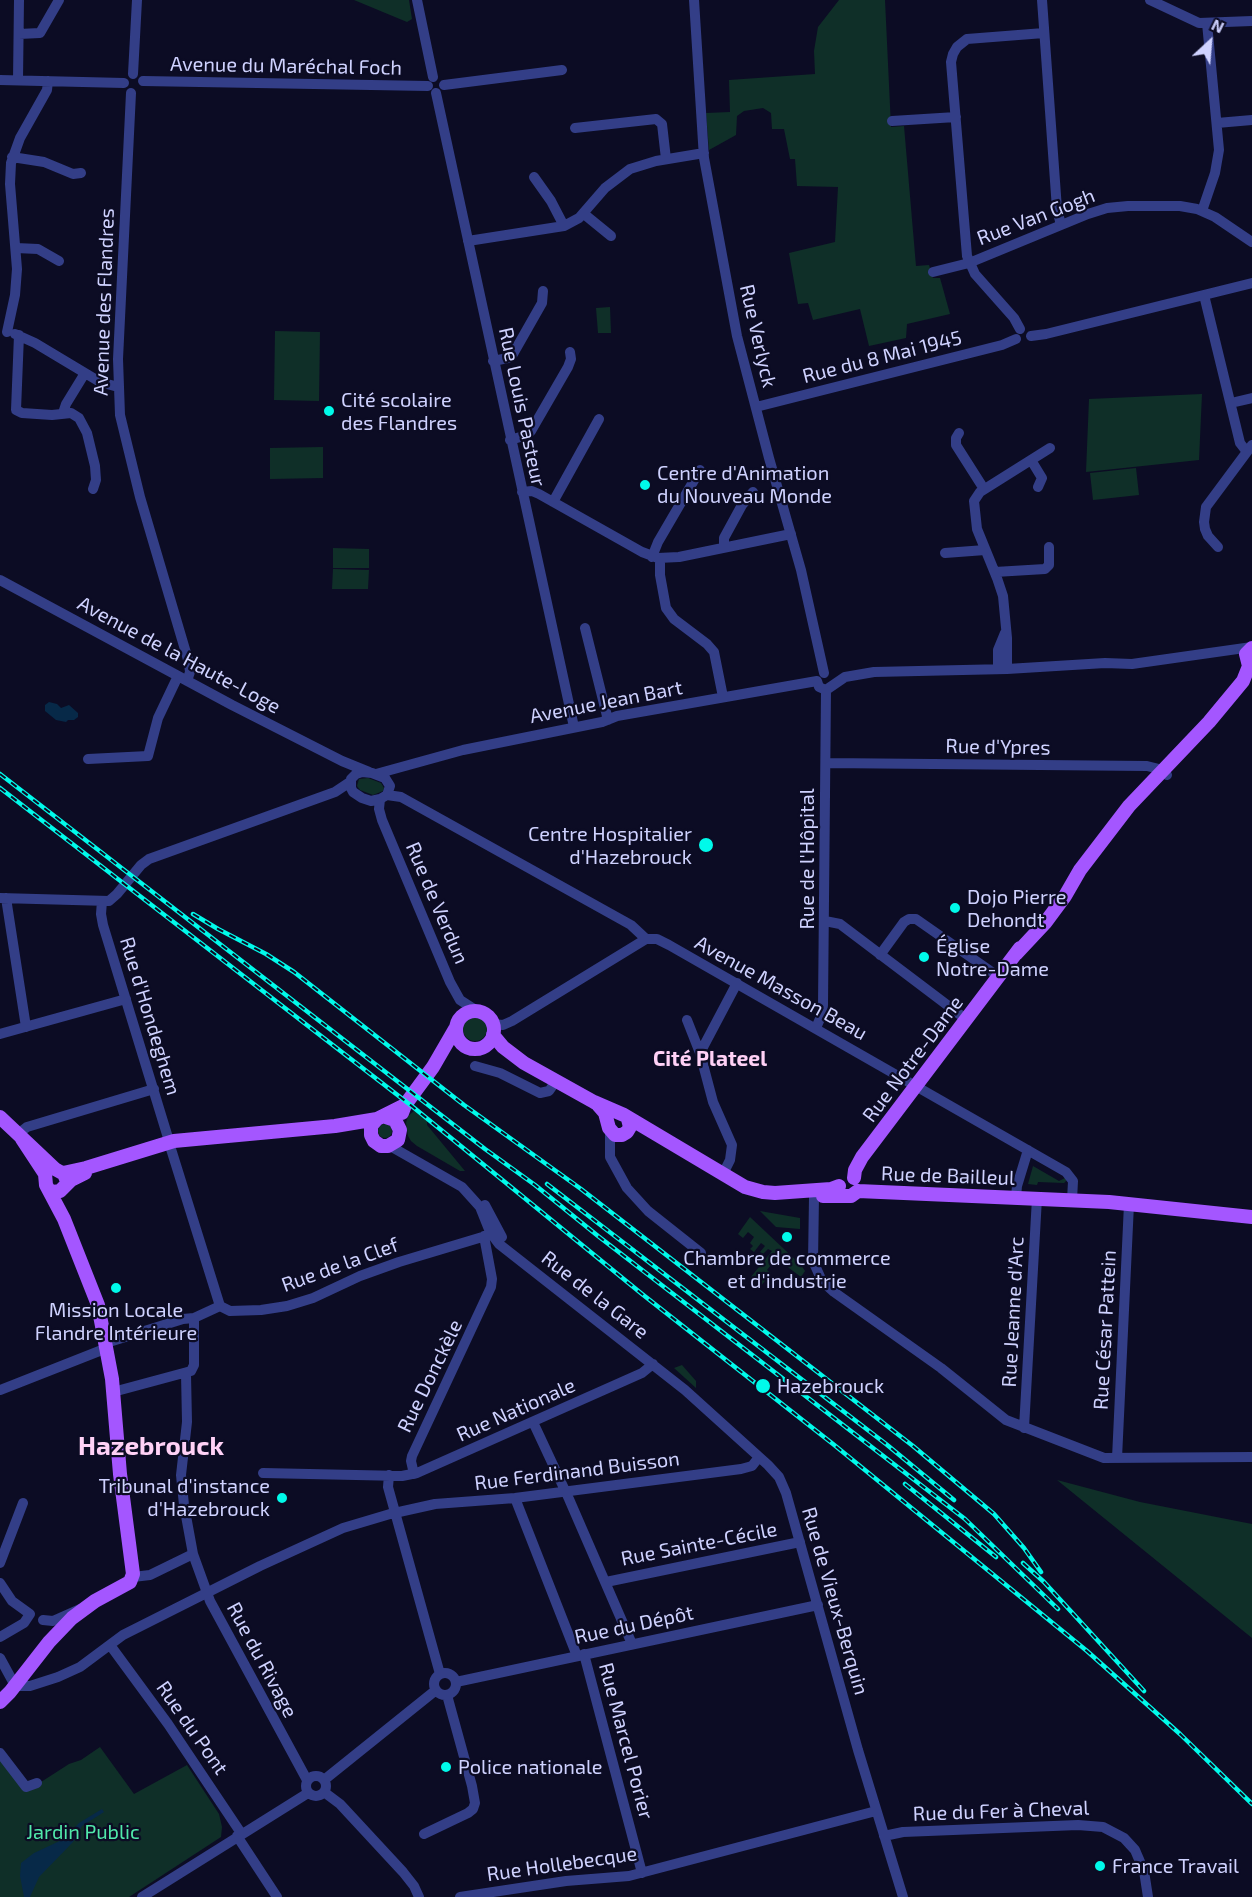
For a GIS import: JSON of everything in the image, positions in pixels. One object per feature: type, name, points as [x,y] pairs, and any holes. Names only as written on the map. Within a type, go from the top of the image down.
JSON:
[{"type":"main road","name":"Rue Notre-Dame","points":[[848,1186],[862,1157],[999,977],[1056,896],[1080,870],[1133,801],[1164,773],[1235,691],[1247,672],[1248,658]]},
{"type":"main road","points":[[336,1126],[371,1135],[378,1144],[390,1146],[396,1143],[405,1105],[433,1068],[461,1016],[470,1011],[477,1011],[487,1015],[503,1047],[524,1062],[594,1102],[620,1126],[748,1188],[766,1193],[848,1186]]},
{"type":"main road","points":[[455,1029],[458,1040],[474,1048],[498,1052],[524,1062]]},
{"type":"main road","points":[[433,1068],[448,1057],[489,1042],[493,1030]]},
{"type":"main road","points":[[371,1135],[371,1126],[380,1118],[405,1105]]},
{"type":"main road","points":[[0,1117],[20,1136],[57,1181],[64,1219],[97,1301],[113,1392],[120,1474],[133,1577],[127,1583],[86,1607],[58,1633],[0,1702]]},
{"type":"main road","points":[[57,1181],[170,1145],[228,1141],[265,1133],[336,1126],[380,1118],[392,1118],[399,1130]]},
{"type":"main road","points":[[620,1126],[643,1132],[714,1176],[749,1194],[766,1197],[814,1197],[848,1186]]},
{"type":"main road","name":"Rue de Bailleul","points":[[848,1186],[868,1192],[1016,1197],[1129,1204]]},
{"type":"main road","points":[[1129,1204],[1252,1217]]},
{"type":"street","points":[[18,80],[19,0]]},
{"type":"street","points":[[19,34],[40,33],[60,0]]},
{"type":"street","points":[[133,74],[137,0]]},
{"type":"street","name":"Rue Louis Pasteur","points":[[417,0],[510,440],[574,727]]},
{"type":"street","name":"Rue Verlyck","points":[[694,0],[704,153],[737,336],[805,584],[826,681]]},
{"type":"street","points":[[1042,0],[1057,213],[1061,225]]},
{"type":"street","points":[[1150,0],[1193,22],[1252,21]]},
{"type":"street","points":[[1202,211],[1216,168],[1219,150],[1207,23]]},
{"type":"street","points":[[1018,334],[1014,318],[978,278],[969,263],[964,242],[951,62],[953,54],[967,39],[1044,33]]},
{"type":"street","name":"Avenue du Maréchal Foch","points":[[143,81],[435,86],[562,70]]},
{"type":"street","points":[[133,74],[140,76],[143,81],[141,91],[131,93],[126,90],[124,83],[127,77],[133,74]]},
{"type":"street","points":[[0,80],[124,83]]},
{"type":"street","points":[[48,81],[47,90],[12,157],[10,174],[16,248],[16,283],[3,332],[20,335],[104,384],[118,387]]},
{"type":"street","name":"Avenue des Flandres","points":[[131,93],[118,387],[123,434],[190,666],[183,679]]},
{"type":"street","points":[[892,121],[956,117]]},
{"type":"street","points":[[575,128],[656,118],[662,124],[666,159]]},
{"type":"street","points":[[1217,123],[1252,120]]},
{"type":"street","points":[[468,242],[551,230],[564,226],[584,214],[605,188],[624,173],[642,164],[704,153]]},
{"type":"street","points":[[12,157],[39,161],[73,174],[81,173]]},
{"type":"street","points":[[0,168],[10,174]]},
{"type":"street","points":[[534,177],[551,201],[564,226]]},
{"type":"street","name":"Rue Van Gogh","points":[[933,272],[969,263],[1100,210],[1128,206],[1180,206],[1202,211],[1252,242]]},
{"type":"street","points":[[584,214],[611,236]]},
{"type":"street","points":[[16,248],[38,249],[59,261]]},
{"type":"street","points":[[1218,547],[1206,532],[1205,511],[1249,449],[1241,445],[1204,295],[1252,283]]},
{"type":"street","points":[[494,361],[508,358],[513,354],[541,306],[544,299],[543,291]]},
{"type":"street","name":"Rue du 8 Mai 1945","points":[[756,407],[1002,345],[1018,334],[1024,343],[1030,336],[1204,295]]},
{"type":"street","points":[[20,335],[16,410],[22,413],[42,415],[63,413],[75,415],[85,427],[96,469],[93,489]]},
{"type":"street","points":[[510,440],[531,431],[570,363],[570,352]]},
{"type":"street","points":[[63,413],[85,373]]},
{"type":"street","points":[[1230,403],[1252,398]]},
{"type":"street","points":[[553,502],[599,419]]},
{"type":"street","points":[[959,433],[956,445],[984,489]]},
{"type":"street","points":[[1003,669],[998,650],[1006,630],[1003,596],[977,530],[974,505],[976,496],[984,489],[1050,448]]},
{"type":"street","points":[[1031,460],[1042,478],[1038,487]]},
{"type":"street","points":[[700,470],[657,545],[656,558],[666,608],[671,616],[714,652],[723,697]]},
{"type":"street","points":[[522,492],[536,492],[656,558],[724,548],[791,534]]},
{"type":"street","points":[[724,548],[725,536],[742,505],[753,492]]},
{"type":"street","points":[[995,572],[1046,568],[1049,564],[1048,548]]},
{"type":"street","points":[[945,554],[985,550]]},
{"type":"street","name":"Avenue de la Haute-Loge","points":[[0,580],[183,679],[342,760],[373,773]]},
{"type":"street","points":[[585,628],[608,720]]},
{"type":"street","name":"Avenue Jean Bart","points":[[373,773],[463,750],[608,720],[617,716],[857,674],[1105,663],[1132,664],[1183,657],[1248,658]]},
{"type":"street","points":[[88,759],[148,756],[158,718],[183,679]]},
{"type":"street","name":"Rue de l'Hôpital","points":[[816,1028],[823,1008],[826,681]]},
{"type":"street","points":[[342,760],[351,770],[351,789],[357,795]]},
{"type":"street","name":"Rue d'Ypres","points":[[826,763],[1147,766],[1157,768],[1164,773]]},
{"type":"street","points":[[334,792],[357,795],[368,800],[386,793],[393,776],[404,766]]},
{"type":"street","points":[[26,1027],[3,898],[111,900],[146,860],[334,792],[359,772],[373,773],[385,778],[386,793]]},
{"type":"street","name":"Avenue Masson Beau","points":[[386,793],[401,797],[628,923],[646,939],[665,943],[737,983],[1028,1150],[1070,1175],[1074,1183],[1072,1200]]},
{"type":"street","name":"Rue de Verdun","points":[[386,793],[380,811],[382,820],[450,982],[460,1000],[477,1011]]},
{"type":"street","name":"Rue d'Hondeghem","points":[[102,901],[100,914],[102,926],[220,1306]]},
{"type":"street","points":[[880,955],[904,922],[916,919],[999,977]]},
{"type":"street","points":[[825,921],[840,924],[967,1020]]},
{"type":"street","points":[[628,923],[633,935],[632,948]]},
{"type":"street","points":[[493,1030],[646,939]]},
{"type":"street","points":[[700,1053],[737,983]]},
{"type":"street","points":[[0,1034],[126,999]]},
{"type":"street","points":[[687,1020],[700,1053],[713,1102],[732,1145],[730,1160],[723,1174]]},
{"type":"street","points":[[476,1066],[504,1075],[540,1092],[549,1091],[556,1081]]},
{"type":"street","points":[[20,1136],[27,1127],[154,1089]]},
{"type":"street","points":[[620,1126],[615,1150],[615,1167],[622,1182],[642,1206],[701,1253]]},
{"type":"street","points":[[399,1130],[405,1143],[416,1153],[471,1188],[483,1202],[492,1234]]},
{"type":"street","points":[[390,1146],[462,1187],[478,1205],[492,1234]]},
{"type":"street","points":[[1016,1197],[1028,1150]]},
{"type":"street","points":[[814,1197],[813,1261],[822,1281],[931,1361],[1006,1420],[1095,1456],[1118,1458],[1252,1457]]},
{"type":"street","name":"Rue Jeanne d'Arc","points":[[1023,1428],[1037,1198]]},
{"type":"street","name":"Rue César Pattein","points":[[1118,1458],[1129,1204]]},
{"type":"street","name":"Rue de la Gare","points":[[492,1234],[499,1244],[653,1364]]},
{"type":"street","name":"Rue Donckèle","points":[[414,1474],[412,1456],[489,1294],[492,1282],[492,1234]]},
{"type":"street","name":"Rue de la Clef","points":[[220,1306],[230,1311],[286,1306],[319,1295],[369,1272],[492,1234]]},
{"type":"street","points":[[0,1390],[106,1346],[183,1319],[194,1318],[220,1306]]},
{"type":"street","name":"Rue du Rivage","points":[[194,1318],[193,1366],[186,1374],[187,1422],[181,1475],[193,1554],[206,1593],[307,1780]]},
{"type":"street","name":"Rue Nationale","points":[[262,1473],[414,1474],[642,1374],[653,1364]]},
{"type":"street","name":"Rue de Vieux-Berquin","points":[[653,1364],[773,1469],[783,1485],[876,1811],[903,1897]]},
{"type":"street","points":[[113,1392],[186,1374]]},
{"type":"street","points":[[533,1422],[632,1644]]},
{"type":"street","name":"Rue Ferdinand Buisson","points":[[16,1685],[27,1687],[65,1675],[80,1667],[123,1635],[327,1534],[361,1522],[435,1504],[515,1498],[741,1469],[749,1467],[759,1457]]},
{"type":"street","points":[[389,1475],[387,1485],[440,1674]]},
{"type":"street","name":"Rue Marcel Porier","points":[[515,1498],[581,1655],[642,1873]]},
{"type":"street","points":[[0,1563],[23,1503]]},
{"type":"street","name":"Rue Sainte-Cécile","points":[[606,1582],[800,1542]]},
{"type":"street","points":[[133,1577],[150,1575],[193,1554]]},
{"type":"street","points":[[0,1583],[12,1601],[43,1620],[58,1633]]},
{"type":"street","name":"Rue du Dépôt","points":[[456,1682],[818,1605]]},
{"type":"street","points":[[43,1620],[53,1621],[86,1607]]},
{"type":"street","points":[[0,1637],[24,1623],[30,1614]]},
{"type":"street","name":"Rue du Pont","points":[[110,1645],[168,1724],[277,1897]]},
{"type":"street","points":[[0,1658],[16,1685]]},
{"type":"street","points":[[440,1674],[450,1674],[456,1682],[455,1690],[447,1695],[440,1694],[436,1690],[434,1682],[440,1674]]},
{"type":"street","points":[[324,1780],[436,1690]]},
{"type":"street","points":[[424,1834],[468,1813],[473,1809],[475,1803],[447,1695]]},
{"type":"street","points":[[0,1753],[26,1787],[37,1783]]},
{"type":"street","points":[[316,1776],[324,1780],[326,1786],[324,1792],[315,1796],[308,1793],[305,1788],[307,1780],[316,1776]]},
{"type":"street","points":[[324,1792],[343,1808],[403,1872],[419,1897]]},
{"type":"street","points":[[142,1897],[308,1793]]},
{"type":"street","name":"Rue Hollebecque","points":[[460,1897],[566,1881],[622,1877],[642,1873],[876,1811]]},
{"type":"street","name":"Rue du Fer à Cheval","points":[[884,1836],[903,1832],[1078,1825],[1103,1827],[1118,1834],[1135,1850],[1144,1871],[1148,1897]]},
{"type":"green space","points":[[354,0],[409,0],[412,19],[407,22]]},
{"type":"green space","points":[[839,0],[885,0],[891,127],[904,126],[916,266],[929,265],[933,278],[940,278],[950,314],[907,324],[906,338],[869,346],[860,309],[813,320],[808,303],[798,304],[789,253],[835,242],[838,187],[797,186],[795,159],[790,159],[784,129],[772,129],[771,113],[763,108],[744,111],[737,116],[736,135],[709,150],[706,113],[730,112],[729,80],[815,74],[814,51],[818,27]]},
{"type":"green space","points":[[610,307],[611,333],[598,333],[596,308]]},
{"type":"green space","points":[[275,331],[320,332],[319,401],[274,400]]},
{"type":"green space","points":[[1202,394],[1199,460],[1086,472],[1089,399]]},
{"type":"green space","points":[[323,447],[323,478],[270,479],[270,448]]},
{"type":"green space","points":[[1136,468],[1139,495],[1093,500],[1090,473]]},
{"type":"green space","points":[[333,548],[369,549],[369,568],[333,568]]},
{"type":"green space","points":[[333,569],[369,570],[368,589],[332,589]]},
{"type":"green space","points":[[368,778],[381,783],[383,791],[373,795],[360,790],[357,786],[359,779]]},
{"type":"green space","points":[[475,1017],[480,1018],[486,1024],[486,1034],[480,1040],[475,1041],[470,1040],[464,1034],[463,1029],[464,1024],[470,1018]]},
{"type":"green space","points":[[414,1111],[427,1121],[427,1125],[465,1171],[460,1171],[411,1141],[406,1123],[408,1116]]},
{"type":"green space","points":[[382,1124],[388,1124],[392,1131],[388,1138],[382,1138],[378,1134],[378,1128]]},
{"type":"green space","points":[[1033,1166],[1059,1181],[1065,1178],[1067,1180],[1064,1183],[1028,1184]]},
{"type":"green space","points":[[760,1211],[800,1218],[800,1229],[776,1227]]},
{"type":"green space","points":[[750,1217],[801,1265],[805,1271],[801,1277],[781,1262],[778,1264],[774,1261],[767,1270],[771,1273],[761,1286],[750,1278],[772,1251],[768,1249],[763,1254],[760,1252],[765,1246],[761,1243],[754,1252],[750,1249],[753,1246],[750,1243],[754,1237],[748,1232],[743,1238],[738,1234]]},
{"type":"green space","points":[[682,1365],[696,1381],[696,1388],[674,1368]]},
{"type":"green space","points":[[1057,1480],[1140,1502],[1252,1524],[1252,1638]]},
{"type":"green space","name":"Jardin Public","points":[[100,1747],[134,1794],[187,1765],[219,1814],[222,1827],[221,1837],[129,1897],[0,1897],[0,1757],[27,1791]]},
{"type":"water","points":[[49,702],[61,708],[69,705],[78,713],[78,717],[66,722],[56,720],[45,711],[45,705]]},
{"type":"water","points":[[102,1809],[104,1812],[82,1826],[73,1842],[39,1877],[30,1897],[24,1897],[20,1876],[21,1863],[34,1853],[64,1839],[79,1823]]},
{"type":"railway","points":[[0,774],[965,1519],[1058,1609]]},
{"type":"railway","points":[[0,788],[413,1107],[642,1294],[833,1444],[1087,1651],[1180,1734],[1252,1804]]},
{"type":"railway","points":[[193,914],[294,972],[464,1105],[581,1189],[913,1446],[994,1514],[1024,1548],[1041,1572]]},
{"type":"railway","points":[[547,1184],[886,1444],[954,1500]]},
{"type":"railway","points":[[905,1484],[996,1557]]},
{"type":"railway","points":[[1023,1563],[1044,1582],[1144,1691]]},
{"type":"place","name":"Cité scolaire des Flandres","points":[[329,411]]},
{"type":"place","name":"Centre d'Animation du Nouveau Monde","points":[[645,485]]},
{"type":"place","name":"Centre Hospitalier d'Hazebrouck","points":[[706,845]]},
{"type":"place","name":"Dojo Pierre Dehondt","points":[[955,908]]},
{"type":"place","name":"Église Notre-Dame","points":[[924,957]]},
{"type":"place","name":"Chambre de commerce et d'industrie","points":[[787,1237]]},
{"type":"place","name":"Mission Locale Flandre Intérieure","points":[[116,1288]]},
{"type":"place","name":"Hazebrouck","points":[[763,1386]]},
{"type":"place","name":"Tribunal d'instance d'Hazebrouck","points":[[282,1498]]},
{"type":"place","name":"Police nationale","points":[[446,1767]]},
{"type":"place","name":"France Travail","points":[[1100,1866]]},
{"type":"district","name":"Cité Plateel","points":[[710,1059]]},
{"type":"district","name":"Hazebrouck","points":[[151,1446]]}]
